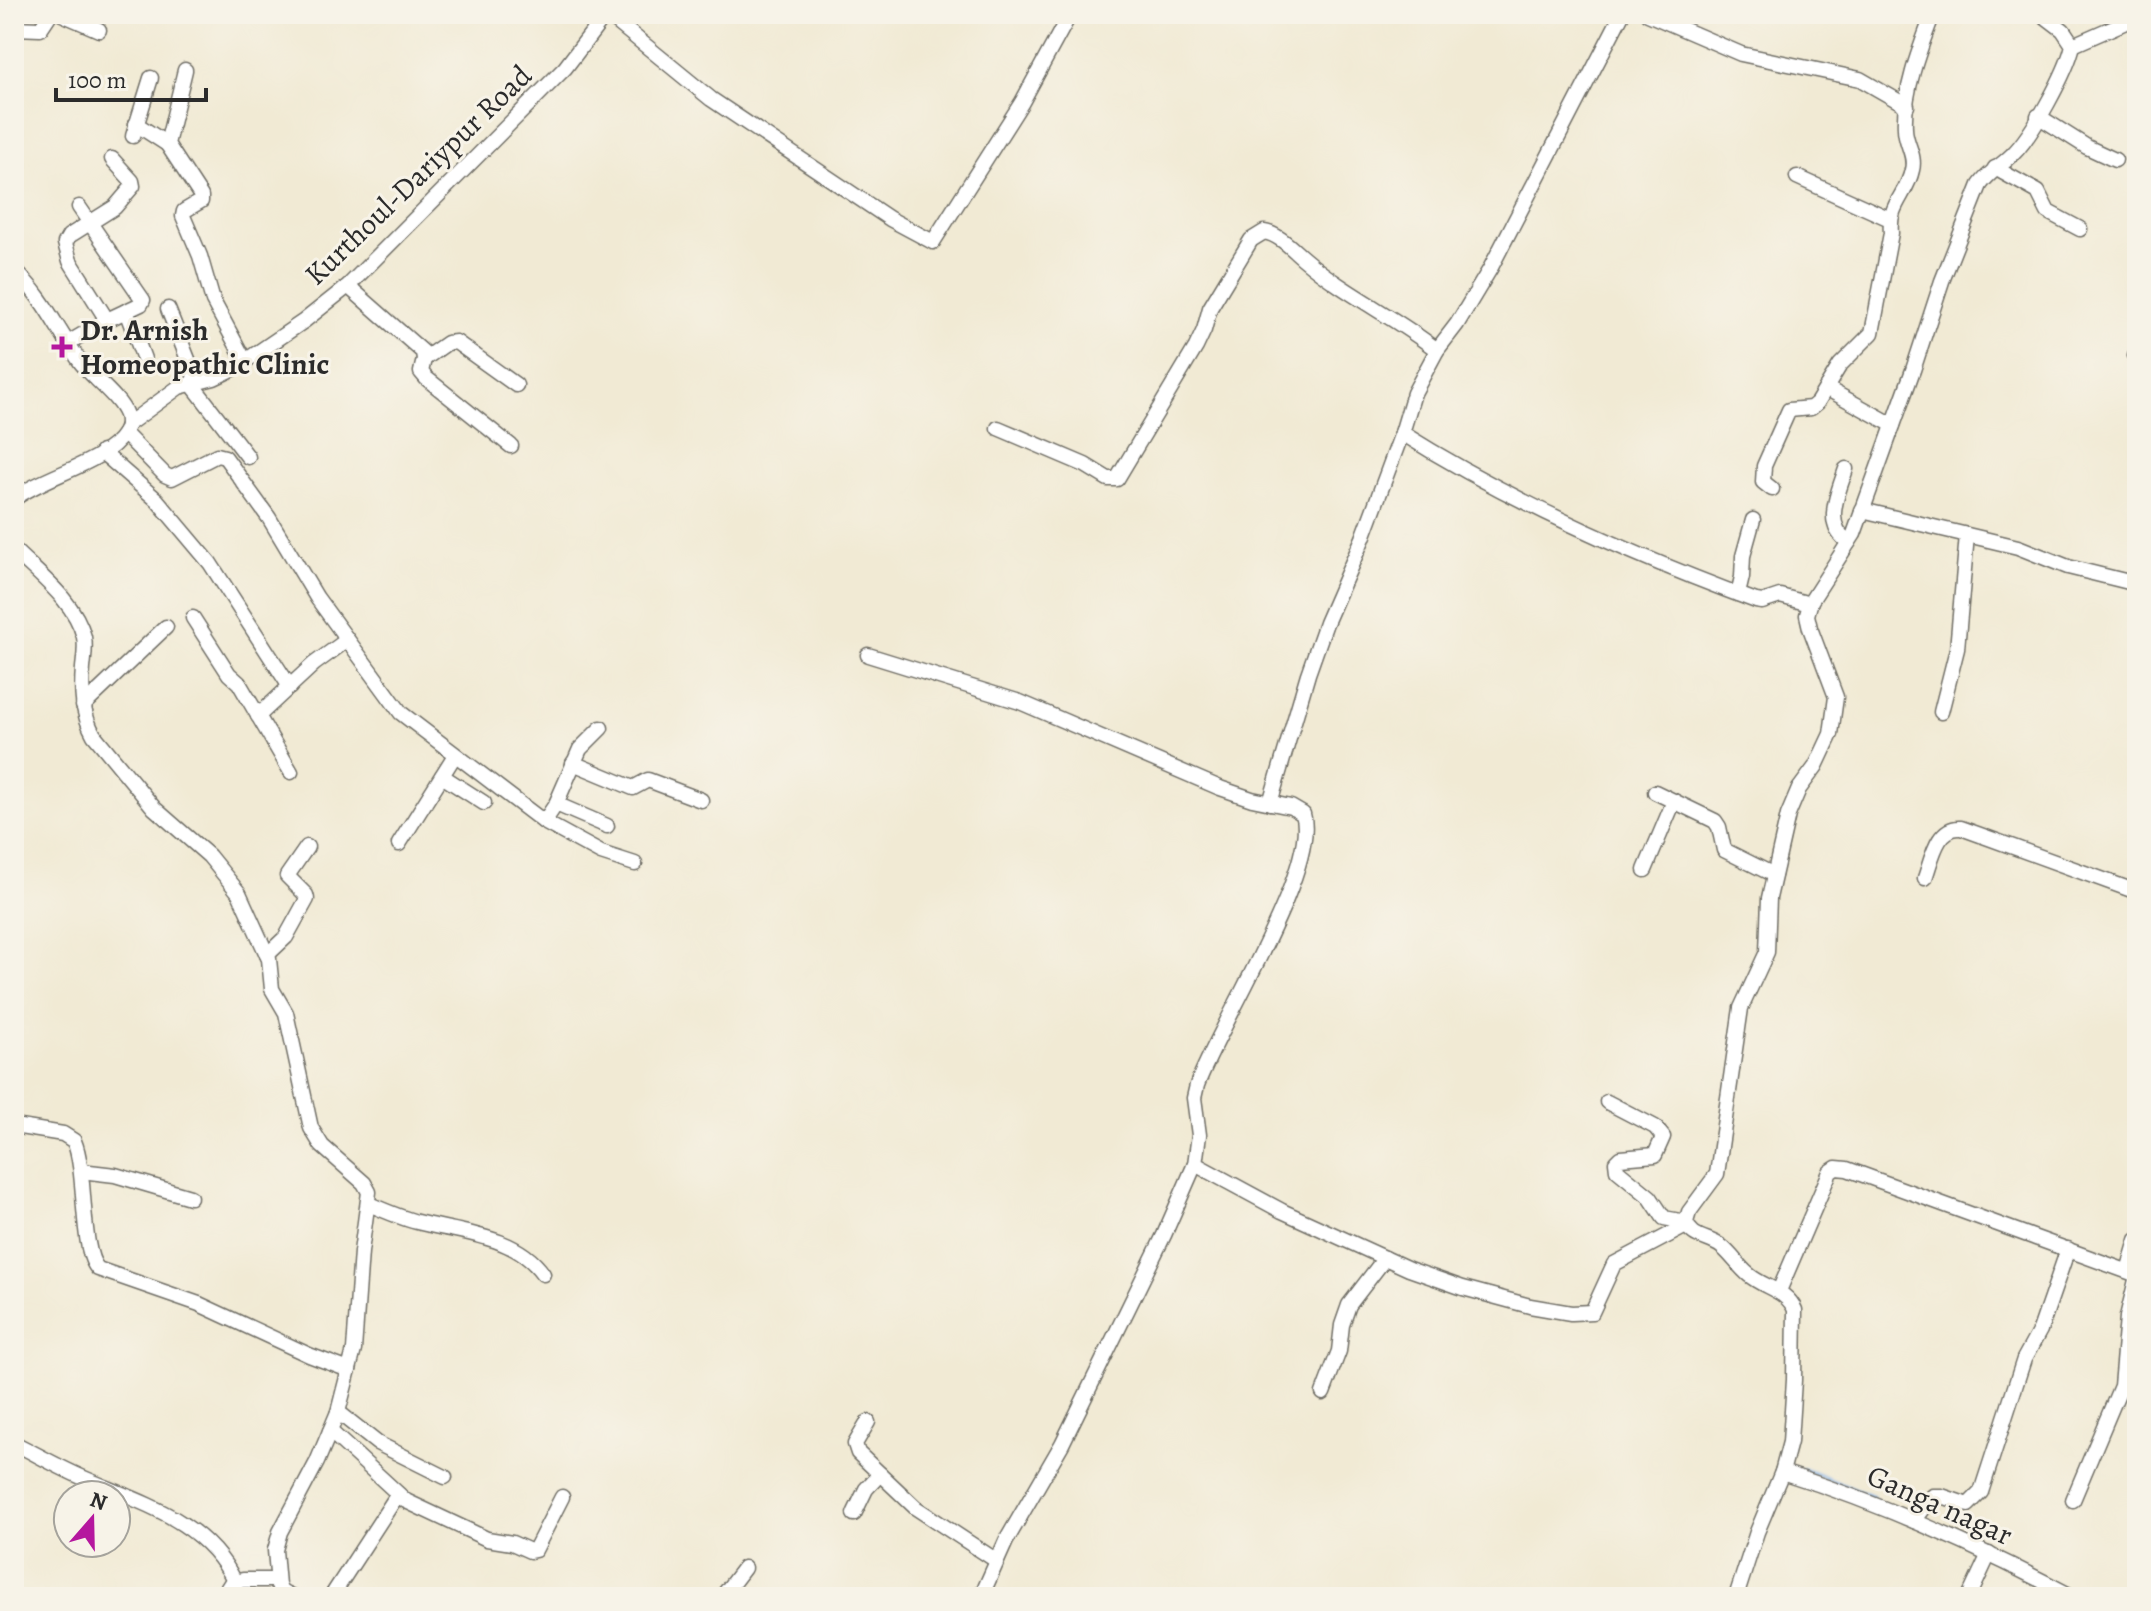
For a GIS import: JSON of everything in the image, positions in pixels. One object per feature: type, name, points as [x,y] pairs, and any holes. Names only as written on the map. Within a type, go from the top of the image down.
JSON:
[{"type":"street","points":[[14,28],[40,29],[50,14]]},
{"type":"street","points":[[62,14],[99,30]]},
{"type":"street","points":[[606,14],[711,99],[890,219],[930,242],[937,238],[1022,102],[1070,14]]},
{"type":"street","name":"Kurthoul-Dariypur Road","points":[[14,499],[33,485],[80,465],[112,446],[126,429],[171,392],[223,375],[304,321],[348,286],[565,68],[606,14]]},
{"type":"street","points":[[1270,803],[1321,636],[1363,538],[1414,393],[1437,350],[1457,324],[1490,269],[1622,14]]},
{"type":"street","points":[[1648,14],[1741,54],[1860,79],[1907,106]]},
{"type":"street","points":[[1772,489],[1763,482],[1764,466],[1789,410],[1811,408],[1817,403],[1840,365],[1872,333],[1891,233],[1890,219],[1913,166],[1904,130],[1907,106],[1922,43],[1933,14]]},
{"type":"street","points":[[1195,1164],[1282,1211],[1449,1283],[1514,1302],[1584,1314],[1595,1308],[1614,1264],[1686,1224],[1689,1212],[1717,1174],[1741,1008],[1767,952],[1769,898],[1788,815],[1799,789],[1816,766],[1831,734],[1837,708],[1836,697],[1810,628],[1807,615],[1810,604],[1849,542],[1862,510],[1942,281],[1980,185],[2023,142],[2069,62],[2073,45],[2063,30],[2042,14]]},
{"type":"street","points":[[2073,45],[2137,17]]},
{"type":"street","points":[[167,144],[185,70]]},
{"type":"street","points":[[151,78],[134,130],[167,144],[201,196],[201,201],[185,210],[183,216],[200,256],[213,301],[245,361]]},
{"type":"street","points":[[2038,116],[2087,147],[2115,160]]},
{"type":"street","points":[[107,320],[70,261],[65,245],[67,238],[115,207],[133,186],[112,159]]},
{"type":"street","points":[[1995,168],[2038,192],[2048,212],[2080,229]]},
{"type":"street","points":[[1797,177],[1890,219]]},
{"type":"street","points":[[68,343],[141,304],[142,298],[79,207]]},
{"type":"street","points":[[998,428],[1085,465],[1108,479],[1117,479],[1196,347],[1213,303],[1251,240],[1264,232],[1278,237],[1314,267],[1437,350]]},
{"type":"street","points":[[14,270],[33,286],[82,365],[124,411],[126,429],[165,475],[172,478],[217,455],[222,456],[262,507],[317,598],[401,713],[544,822],[601,853],[635,864]]},
{"type":"street","points":[[348,286],[419,348],[424,359]]},
{"type":"street","points":[[168,309],[194,383],[248,457]]},
{"type":"street","points":[[126,311],[144,359]]},
{"type":"street","points":[[511,446],[423,375],[421,369],[424,359],[447,343],[456,342],[516,385]]},
{"type":"street","points":[[1826,388],[1893,425]]},
{"type":"street","points":[[1402,433],[1502,491],[1565,523],[1762,602],[1780,596],[1810,604]]},
{"type":"street","points":[[222,456],[237,443]]},
{"type":"street","points":[[102,452],[157,500],[210,563],[290,687]]},
{"type":"street","points":[[1846,469],[1835,505],[1834,523],[1837,534],[1849,542]]},
{"type":"street","points":[[1862,510],[2018,547],[2068,567],[2137,584]]},
{"type":"street","points":[[1738,594],[1743,556],[1753,520]]},
{"type":"street","points":[[1941,712],[1957,649],[1967,535]]},
{"type":"street","points":[[14,550],[60,595],[80,626],[85,649],[81,690],[83,706],[94,735],[142,795],[209,856],[239,893],[267,955],[272,989],[286,1013],[311,1128],[322,1146],[364,1183],[369,1192],[361,1252],[357,1327],[338,1412],[280,1532],[275,1550],[276,1580],[281,1592],[291,1597]]},
{"type":"street","points":[[193,618],[291,772]]},
{"type":"street","points":[[83,706],[166,627]]},
{"type":"street","points":[[258,716],[314,664],[347,640]]},
{"type":"street","points":[[868,655],[1020,702],[1192,777],[1291,807],[1303,814],[1305,834],[1284,906],[1197,1085],[1194,1098],[1199,1135],[1195,1164],[1164,1235],[1062,1444],[1018,1520],[981,1597]]},
{"type":"street","points":[[544,822],[556,804],[582,745],[601,728]]},
{"type":"street","points":[[399,844],[455,755]]},
{"type":"street","points":[[573,763],[633,788],[648,780],[701,800]]},
{"type":"street","points":[[442,776],[484,803]]},
{"type":"street","points":[[1655,792],[1715,821],[1719,827],[1721,846],[1728,853],[1774,875]]},
{"type":"street","points":[[1645,870],[1674,801]]},
{"type":"street","points":[[556,804],[607,826]]},
{"type":"street","points":[[1925,878],[1938,842],[1945,831],[1953,827],[2137,892]]},
{"type":"street","points":[[267,955],[286,937],[307,899],[287,876],[307,847]]},
{"type":"street","points":[[1607,1102],[1655,1127],[1663,1137],[1655,1155],[1620,1158],[1616,1162],[1617,1170],[1650,1197],[1664,1218],[1686,1224],[1693,1233],[1720,1245],[1751,1277],[1779,1291],[1795,1310],[1790,1442],[1736,1597]]},
{"type":"street","points":[[14,1126],[71,1137],[78,1151],[90,1253],[98,1269],[199,1304],[349,1370]]},
{"type":"street","points":[[1779,1291],[1830,1172],[1836,1168],[1847,1169],[2134,1274]]},
{"type":"street","points":[[81,1171],[115,1175],[190,1197]]},
{"type":"street","points":[[369,1204],[409,1220],[467,1231],[488,1239],[528,1256],[543,1274]]},
{"type":"street","points":[[2073,1500],[2121,1386],[2137,1240]]},
{"type":"street","points":[[1916,1518],[1933,1496],[1968,1505],[1981,1492],[2024,1359],[2040,1330],[2068,1249]]},
{"type":"street","points":[[1323,1393],[1339,1351],[1342,1325],[1349,1305],[1385,1258]]},
{"type":"street","points":[[338,1412],[377,1443],[445,1477]]},
{"type":"street","points":[[868,1422],[855,1448],[916,1508],[997,1561]]},
{"type":"street","points":[[330,1431],[398,1494],[478,1535],[530,1551],[538,1546],[562,1497]]},
{"type":"street","points":[[14,1443],[44,1460],[178,1519],[219,1555],[235,1582]]},
{"type":"street","name":"Ganga nagar","points":[[1782,1472],[1916,1518],[2073,1597]]},
{"type":"street","points":[[854,1514],[866,1489],[880,1474]]},
{"type":"street","points":[[331,1597],[398,1494]]},
{"type":"street","points":[[1969,1597],[1989,1554]]},
{"type":"street","points":[[722,1597],[744,1568]]},
{"type":"street","points":[[222,1597],[226,1587],[235,1582],[276,1580]]},
{"type":"waterway","points":[[1803,1469],[1873,1497]]},
{"type":"waterway","points":[[2075,1592],[2085,1597]]},
{"type":"place","name":"Dr. Arnish Homeopathic Clinic","points":[[62,347]]}]
